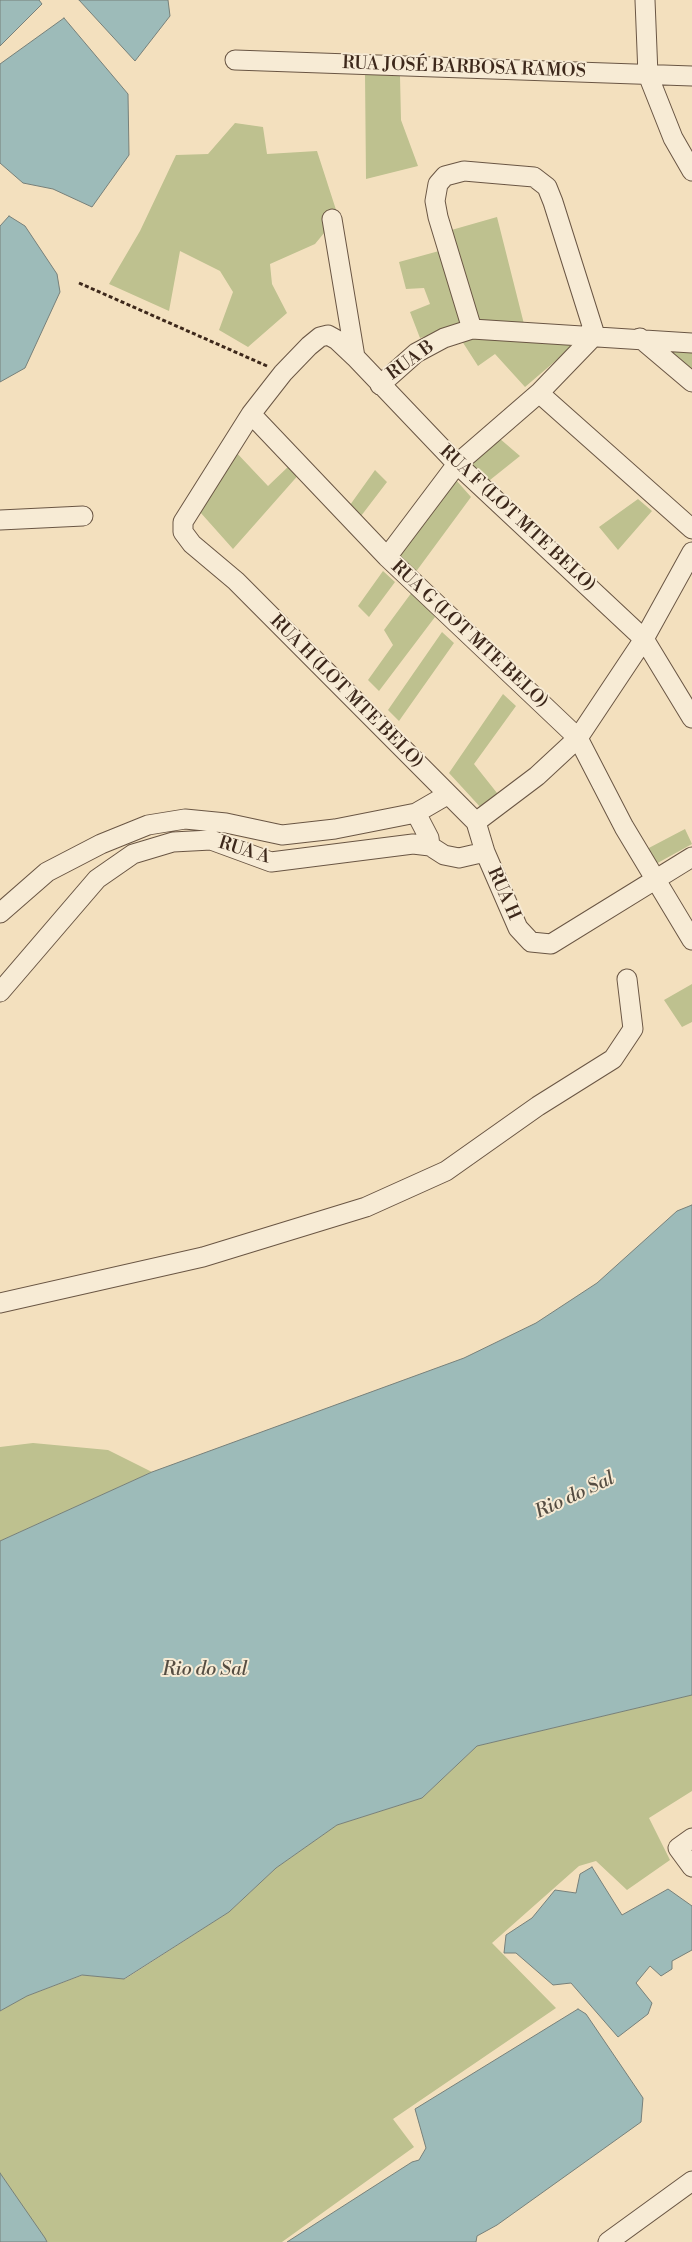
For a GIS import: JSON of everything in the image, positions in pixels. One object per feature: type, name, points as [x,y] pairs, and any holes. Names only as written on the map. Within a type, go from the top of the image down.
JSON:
[{"type":"street","points":[[645,0],[648,75],[673,138],[692,171]]},
{"type":"street","name":"RUA JOSÉ BARBOSA RAMOS","points":[[235,60],[692,76]]},
{"type":"street","points":[[595,335],[553,202],[546,187],[528,175],[464,171],[450,174],[441,180],[435,201],[438,217],[472,329],[595,335],[692,343]]},
{"type":"street","points":[[332,219],[355,357]]},
{"type":"street","name":"RUA B","points":[[380,385],[416,353],[444,338],[472,329]]},
{"type":"street","name":"RUA F (LOT MTE BELO)","points":[[283,373],[314,342],[325,335],[337,340],[457,464],[644,639],[692,718]]},
{"type":"street","points":[[387,557],[457,464],[539,393],[595,335]]},
{"type":"street","points":[[640,338],[692,382]]},
{"type":"street","points":[[251,414],[283,373]]},
{"type":"street","points":[[539,393],[692,529]]},
{"type":"street","name":"RUA H (LOT MTE BELO)","points":[[251,414],[185,518],[183,532],[192,544],[236,581],[476,822]]},
{"type":"street","name":"RUA G (LOT MTE BELO)","points":[[251,414],[387,557],[578,738],[624,827],[654,880],[692,940]]},
{"type":"street","points":[[0,520],[83,516]]},
{"type":"street","points":[[484,852],[476,822],[537,776],[578,738],[644,639],[692,552]]},
{"type":"street","name":"RUA A","points":[[0,913],[47,872],[101,844],[148,825],[185,819],[226,823],[282,835],[335,830],[416,814],[447,795]]},
{"type":"street","points":[[416,814],[429,838],[430,846]]},
{"type":"street","name":"RUA A","points":[[0,992],[97,879],[132,854],[172,842],[211,840],[271,862],[405,845],[430,846],[444,855],[459,858],[484,852]]},
{"type":"street","name":"RUA H","points":[[484,852],[518,928],[531,942],[551,944],[654,880]]},
{"type":"street","points":[[654,880],[692,857]]},
{"type":"street","points":[[0,968],[28,960]]},
{"type":"street","points":[[0,1303],[203,1257],[366,1207],[446,1171],[538,1106],[613,1059],[633,1029],[627,979]]},
{"type":"street","points":[[685,1843],[692,1868]]},
{"type":"street","points":[[608,2242],[692,2181]]},
{"type":"path","points":[[79,283],[283,373]]},
{"type":"green space","points":[[365,74],[400,76],[401,120],[418,166],[366,179]]},
{"type":"green space","points":[[235,123],[263,127],[267,154],[317,151],[338,216],[315,244],[270,264],[272,284],[287,313],[248,347],[219,330],[233,292],[220,271],[180,251],[169,311],[109,284],[140,231],[176,155],[208,154]]},
{"type":"green space","points":[[497,217],[524,324],[478,324],[448,231]]},
{"type":"green space","points":[[439,251],[465,325],[420,338],[410,312],[430,304],[424,288],[406,289],[399,262]]},
{"type":"green space","points":[[460,338],[580,340],[525,387],[495,354],[478,366]]},
{"type":"green space","points":[[662,348],[692,350],[692,374]]},
{"type":"green space","points":[[499,438],[520,456],[485,484],[465,464]]},
{"type":"green space","points":[[233,449],[268,486],[290,465],[301,472],[233,549],[200,512]]},
{"type":"green space","points":[[375,470],[387,482],[361,516],[350,505]]},
{"type":"green space","points":[[456,480],[471,497],[415,573],[399,556]]},
{"type":"green space","points":[[638,499],[652,511],[618,550],[599,527]]},
{"type":"green space","points":[[383,571],[395,582],[369,617],[358,606]]},
{"type":"green space","points":[[412,592],[435,617],[379,691],[368,680],[393,645],[384,630]]},
{"type":"green space","points":[[442,632],[454,643],[399,721],[388,710]]},
{"type":"green space","points":[[503,694],[516,706],[474,764],[501,798],[483,810],[449,773]]},
{"type":"green space","points":[[685,829],[692,844],[654,865],[645,850]]},
{"type":"green space","points":[[692,984],[692,1022],[682,1027],[664,1000]]},
{"type":"green space","points":[[33,1443],[108,1450],[152,1472],[0,1541],[0,1447]]},
{"type":"green space","points":[[692,1695],[692,1791],[649,1818],[670,1860],[627,1890],[596,1861],[579,1866],[492,1943],[556,2008],[393,2119],[414,2147],[282,2242],[47,2242],[0,2173],[0,2011],[27,1996],[83,1975],[125,1979],[229,1912],[276,1868],[337,1825],[422,1798],[477,1746]]},
{"type":"water","points":[[0,0],[39,0],[42,4],[0,46]]},
{"type":"water","points":[[79,0],[168,0],[170,16],[135,61]]},
{"type":"water","points":[[64,18],[128,94],[129,155],[92,207],[53,189],[23,183],[0,163],[0,64]]},
{"type":"water","points":[[9,216],[25,226],[57,274],[60,292],[25,368],[0,382],[0,226]]},
{"type":"water","name":"Rio do Sal","points":[[692,1205],[692,1695],[477,1746],[422,1798],[337,1825],[276,1868],[229,1912],[124,1979],[82,1975],[27,1996],[0,2011],[0,1541],[152,1472],[464,1358],[536,1323],[597,1283],[677,1211]]},
{"type":"water","points":[[592,1867],[622,1915],[668,1889],[692,1906],[692,1950],[672,1961],[672,1969],[661,1976],[650,1966],[636,1983],[652,2003],[648,2014],[618,2037],[571,1983],[553,1985],[516,1953],[504,1953],[506,1935],[532,1918],[555,1890],[576,1893],[580,1874]]},
{"type":"water","points":[[578,2009],[586,2014],[643,2098],[641,2122],[497,2225],[477,2236],[476,2242],[287,2242],[412,2162],[419,2160],[426,2148],[415,2109]]},
{"type":"water","points":[[0,2173],[45,2238],[47,2242],[0,2242]]}]
